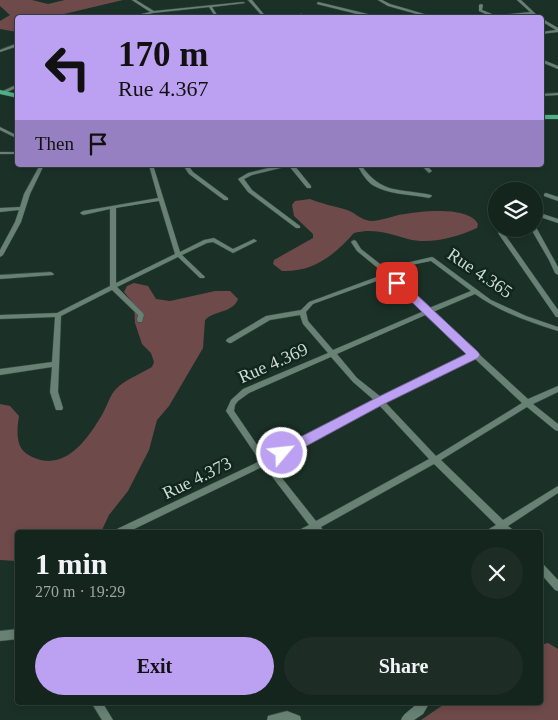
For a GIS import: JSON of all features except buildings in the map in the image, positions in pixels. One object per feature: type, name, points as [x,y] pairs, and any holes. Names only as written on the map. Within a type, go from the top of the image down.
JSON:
[{"type":"highway","points":[[2,92],[15,95]]},
{"type":"highway","points":[[544,118],[558,117]]},
{"type":"street","points":[[134,0],[153,12]]},
{"type":"street","points":[[250,0],[263,15]]},
{"type":"street","points":[[380,0],[388,6],[425,15]]},
{"type":"street","points":[[518,0],[536,15]]},
{"type":"street","points":[[140,15],[163,10],[210,8],[243,3]]},
{"type":"street","points":[[318,3],[367,15]]},
{"type":"street","points":[[481,5],[480,10],[491,15],[532,12]]},
{"type":"street","points":[[210,8],[216,15]]},
{"type":"street","points":[[163,10],[166,15]]},
{"type":"street","points":[[544,21],[558,31]]},
{"type":"street","points":[[544,33],[558,31]]},
{"type":"street","points":[[0,51],[15,45]]},
{"type":"street","points":[[544,61],[558,68]]},
{"type":"street","points":[[2,92],[15,86]]},
{"type":"street","points":[[544,95],[558,94]]},
{"type":"street","points":[[0,128],[15,136]]},
{"type":"street","points":[[0,153],[15,153]]},
{"type":"street","points":[[0,255],[18,222],[27,194],[41,167]]},
{"type":"street","points":[[152,167],[178,254],[202,277]]},
{"type":"street","points":[[186,167],[191,173],[226,199]]},
{"type":"street","points":[[279,167],[250,174],[241,180],[250,191],[298,227]]},
{"type":"street","points":[[293,167],[309,187]]},
{"type":"street","points":[[360,167],[371,181],[385,190],[429,196]]},
{"type":"street","points":[[425,167],[429,171]]},
{"type":"street","points":[[546,195],[558,199]]},
{"type":"street","points":[[83,213],[161,199]]},
{"type":"street","points":[[113,207],[113,287],[136,308],[141,315],[140,320]]},
{"type":"street","points":[[0,210],[23,208]]},
{"type":"street","points":[[543,216],[558,221]]},
{"type":"street","points":[[503,237],[558,315]]},
{"type":"street","points":[[539,237],[558,273]]},
{"type":"street","points":[[0,316],[58,314],[210,240],[233,251],[254,241]]},
{"type":"street","points":[[354,242],[359,250],[389,275],[474,355],[558,428]]},
{"type":"street","name":"Rue 4.365","points":[[303,312],[311,304],[326,297],[389,275],[395,267],[432,259],[489,300],[524,318],[558,329]]},
{"type":"street","points":[[0,277],[51,274]]},
{"type":"street","name":"Rue 4.369","points":[[317,529],[265,462],[230,411],[230,406],[235,399],[246,391],[475,291]]},
{"type":"street","points":[[229,341],[268,318],[303,312],[305,322],[356,380],[380,401],[435,460],[506,529],[558,489]]},
{"type":"street","points":[[58,314],[54,392],[59,408]]},
{"type":"street","name":"Rue 4.373","points":[[124,530],[265,462],[380,401],[474,355]]},
{"type":"street","points":[[0,372],[54,364]]},
{"type":"street","points":[[317,529],[435,460],[527,403],[558,389]]},
{"type":"street","points":[[543,570],[558,587]]},
{"type":"street","points":[[0,636],[15,634]]},
{"type":"street","points":[[98,705],[108,720]]},
{"type":"street","points":[[406,720],[422,705]]},
{"type":"street","points":[[272,720],[287,716],[296,720]]},
{"type":"shaded area","points":[[0,0],[32,0],[48,4],[65,0],[123,0],[60,15],[15,15],[15,32],[0,29],[0,21],[10,15],[0,6]]},
{"type":"shaded area","points":[[310,199],[347,210],[371,221],[413,213],[444,211],[465,214],[473,218],[478,224],[477,228],[434,241],[416,241],[375,231],[354,233],[322,261],[304,269],[282,271],[273,264],[274,260],[313,238],[313,234],[294,216],[292,205],[295,201]]},
{"type":"shaded area","points":[[134,283],[148,286],[156,299],[170,301],[215,291],[230,291],[238,299],[232,307],[214,314],[205,320],[203,348],[169,406],[157,420],[149,450],[128,491],[109,515],[102,530],[15,530],[15,561],[0,560],[0,404],[10,406],[19,416],[17,431],[20,447],[27,454],[40,460],[51,461],[62,458],[81,444],[97,424],[116,389],[152,367],[154,362],[151,353],[142,344],[135,323],[134,304],[124,292],[127,286]]},
{"type":"shaded area","points":[[548,643],[558,649],[558,720],[421,720],[443,705],[543,705],[543,644]]},
{"type":"route","points":[[282,453],[380,401],[474,355],[397,283]]}]
